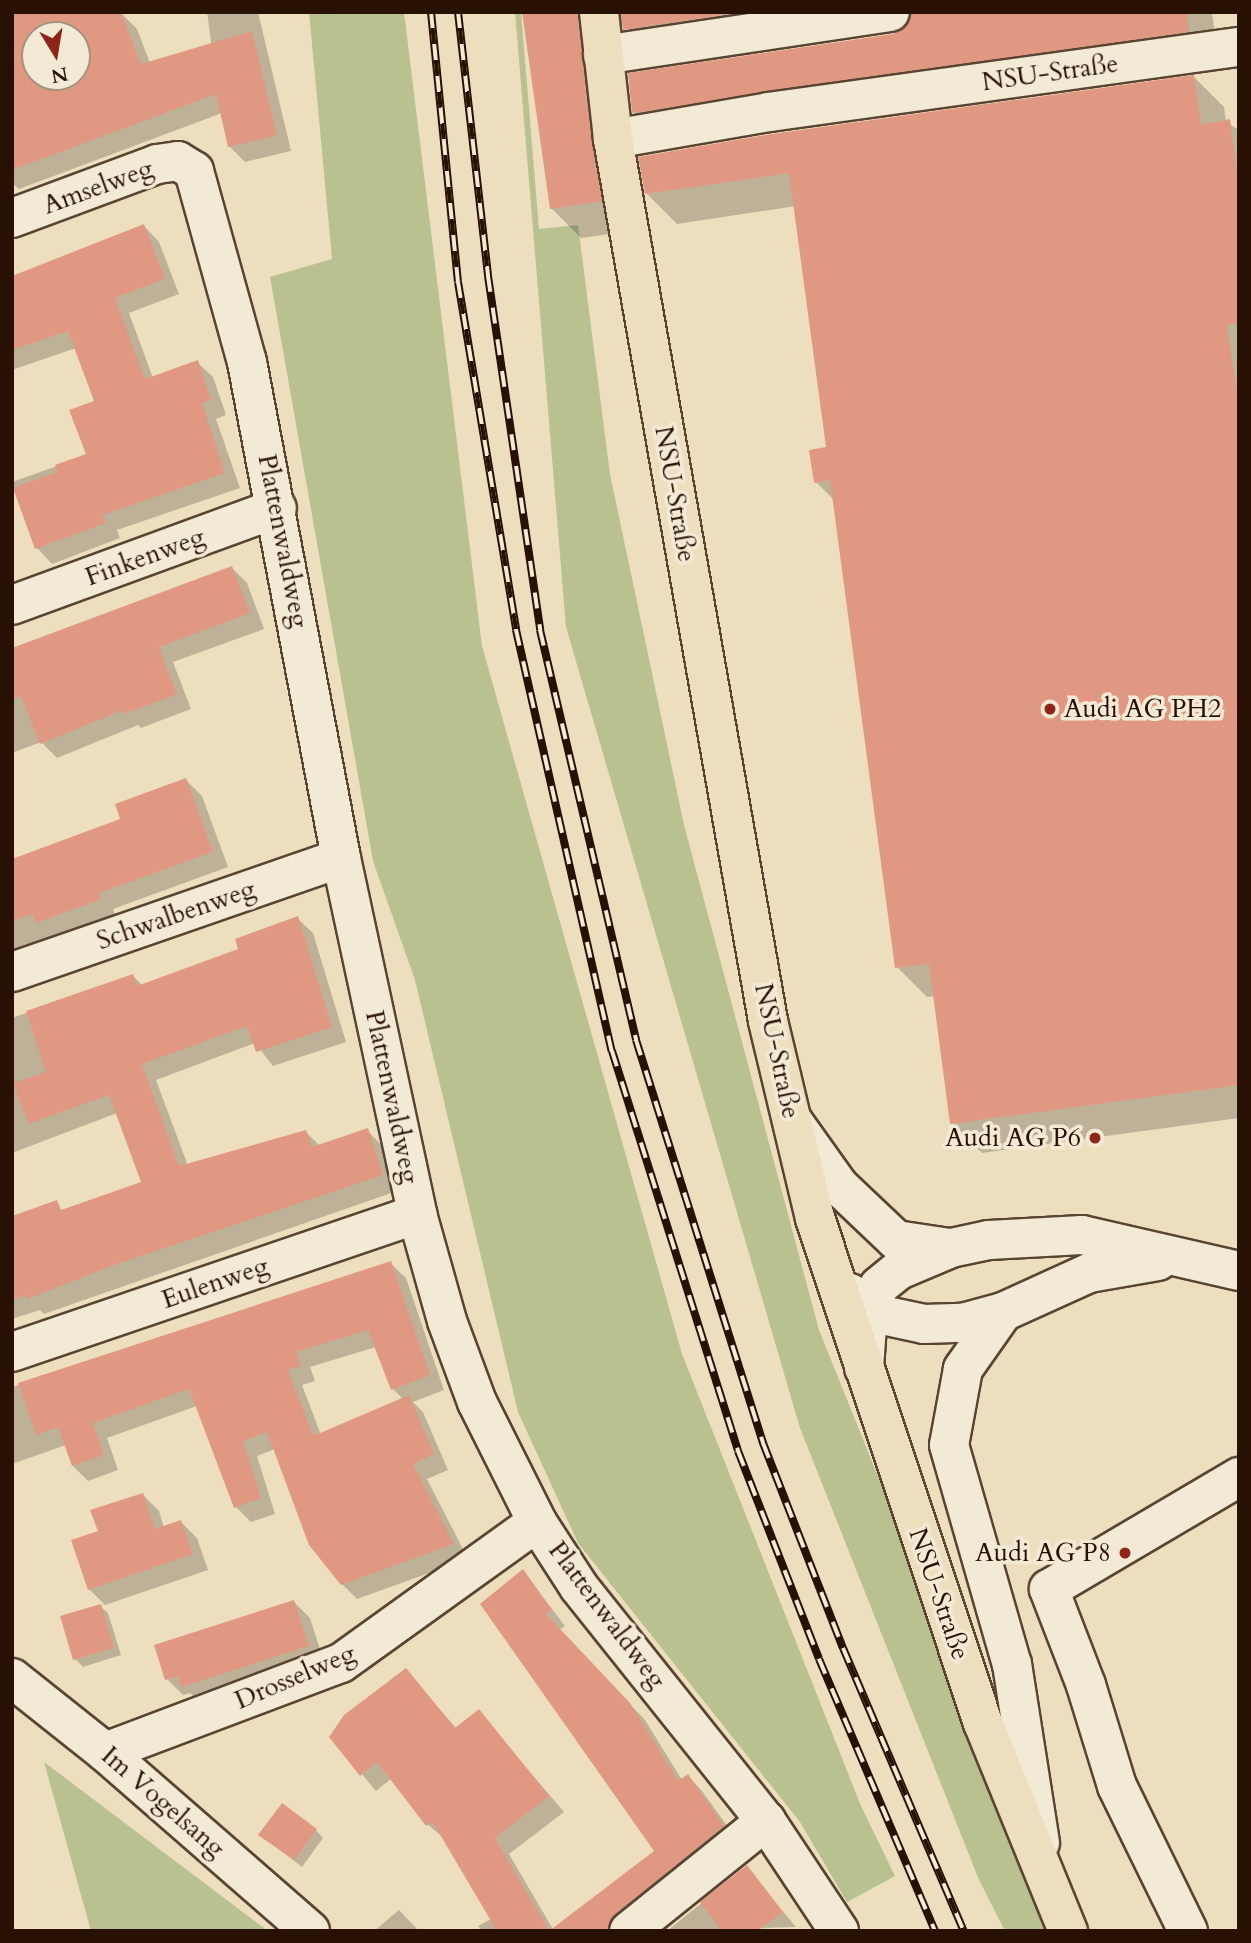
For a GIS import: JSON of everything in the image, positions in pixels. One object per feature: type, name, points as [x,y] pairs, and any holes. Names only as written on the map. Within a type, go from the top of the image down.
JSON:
[{"type":"main road","name":"NSU-Straße","points":[[599,12],[613,139],[768,1021],[792,1120],[830,1270],[863,1373],[983,1723],[1068,1931]]},
{"type":"street","points":[[603,55],[890,12]]},
{"type":"street","name":"NSU-Straße","points":[[613,139],[769,112],[1239,47]]},
{"type":"street","name":"Amselweg","points":[[12,218],[157,164],[185,163]]},
{"type":"street","name":"Plattenwaldweg","points":[[185,163],[194,171],[247,362],[277,508],[341,858],[417,1214],[447,1321],[477,1402],[537,1522],[579,1587],[766,1821],[839,1931]]},
{"type":"street","name":"Finkenweg","points":[[12,606],[277,508]]},
{"type":"street","name":"Schwalbenweg","points":[[12,972],[341,858]]},
{"type":"street","points":[[792,1120],[839,1186],[896,1240],[951,1248]]},
{"type":"street","name":"Eulenweg","points":[[12,1352],[417,1214]]},
{"type":"street","points":[[863,1373],[868,1312],[879,1286],[899,1270],[951,1248],[989,1240],[1082,1235],[1171,1259],[1239,1271]]},
{"type":"street","points":[[830,1270],[868,1312],[924,1324],[962,1323],[1003,1312],[1089,1273],[1171,1259]]},
{"type":"street","points":[[1003,1312],[963,1369],[949,1445],[1012,1664],[1045,1876]]},
{"type":"street","points":[[1188,1931],[1117,1786],[1049,1589],[1239,1477]]},
{"type":"street","name":"Drosselweg","points":[[105,1752],[341,1663],[537,1522]]},
{"type":"street","name":"Im Vogelsang","points":[[12,1678],[105,1752],[310,1931]]},
{"type":"street","points":[[629,1931],[766,1821]]},
{"type":"green space","points":[[309,12],[404,12],[482,646],[682,1354],[861,1806],[895,1876],[847,1902],[800,1822],[578,1543],[518,1412],[415,980],[373,861],[270,277],[332,259]]},
{"type":"green space","points":[[515,12],[521,12],[539,229],[578,225],[610,474],[684,825],[819,1330],[1061,1931],[1005,1931],[979,1880],[800,1428],[566,627]]},
{"type":"green space","points":[[44,1762],[268,1931],[91,1931]]},
{"type":"building","points":[[12,12],[121,12],[141,64],[252,31],[277,135],[228,147],[216,94],[12,170]]},
{"type":"building","points":[[522,12],[578,12],[602,201],[550,209]]},
{"type":"building","points":[[621,12],[741,12],[623,30]]},
{"type":"building","points":[[911,12],[1187,12],[1189,32],[632,113],[628,73],[893,34],[904,29]]},
{"type":"building","name":"Audi AG PH2","points":[[1194,75],[1201,125],[1230,119],[1239,186],[1239,322],[1227,326],[1239,405],[1239,1085],[950,1124],[929,964],[895,968],[830,480],[814,483],[809,450],[826,447],[789,173],[645,194],[638,157],[772,134]]},
{"type":"building","points":[[144,224],[165,279],[115,298],[145,379],[198,360],[211,400],[202,403],[225,473],[103,515],[106,523],[35,549],[13,488],[57,472],[55,465],[86,454],[69,410],[94,401],[68,331],[12,350],[12,276]]},
{"type":"building","points":[[232,566],[250,613],[159,647],[177,694],[124,714],[123,710],[40,744],[21,696],[12,700],[12,648]]},
{"type":"building","points":[[186,778],[213,852],[99,893],[101,899],[36,923],[32,914],[12,921],[12,859],[120,819],[115,804]]},
{"type":"building","points":[[298,916],[332,1027],[256,1052],[247,1026],[142,1064],[179,1166],[306,1130],[312,1147],[368,1128],[383,1175],[120,1263],[27,1299],[25,1295],[12,1300],[12,1216],[57,1200],[61,1210],[141,1182],[109,1095],[28,1124],[13,1083],[46,1072],[26,1011],[133,974],[137,986],[238,949],[235,939]]},
{"type":"building","points":[[391,1261],[430,1375],[391,1390],[368,1330],[296,1352],[301,1366],[288,1370],[313,1436],[409,1395],[434,1454],[413,1464],[454,1544],[341,1585],[309,1545],[267,1432],[243,1441],[261,1498],[234,1508],[189,1389],[93,1423],[104,1455],[72,1466],[58,1427],[36,1435],[18,1383]]},
{"type":"building","points":[[143,1493],[155,1529],[181,1520],[193,1554],[88,1590],[71,1540],[98,1531],[90,1510]]},
{"type":"building","points":[[523,1569],[552,1610],[546,1614],[630,1703],[678,1781],[688,1774],[724,1826],[615,1914],[608,1931],[549,1931],[654,1851],[480,1604]]},
{"type":"building","points":[[294,1600],[309,1646],[181,1687],[178,1676],[165,1680],[154,1645]]},
{"type":"building","points":[[101,1604],[114,1648],[73,1660],[60,1616]]},
{"type":"building","points":[[406,1668],[455,1728],[479,1709],[549,1796],[495,1838],[549,1931],[497,1931],[432,1821],[426,1826],[377,1762],[360,1776],[329,1737],[344,1715]]},
{"type":"building","points":[[282,1803],[317,1829],[294,1860],[258,1835]]},
{"type":"building","points":[[747,1865],[783,1912],[757,1931],[722,1931],[700,1902]]},
{"type":"railway","points":[[431,12],[458,282],[516,630],[612,1051],[738,1451],[819,1659],[935,1931]]},
{"type":"railway","points":[[458,12],[488,276],[540,630],[636,1040],[763,1443],[843,1648],[964,1931]]},
{"type":"place","name":"Audi AG PH2","points":[[1050,709]]},
{"type":"place","name":"Audi AG P6","points":[[1095,1138]]},
{"type":"place","name":"Audi AG P8","points":[[1125,1553]]}]
